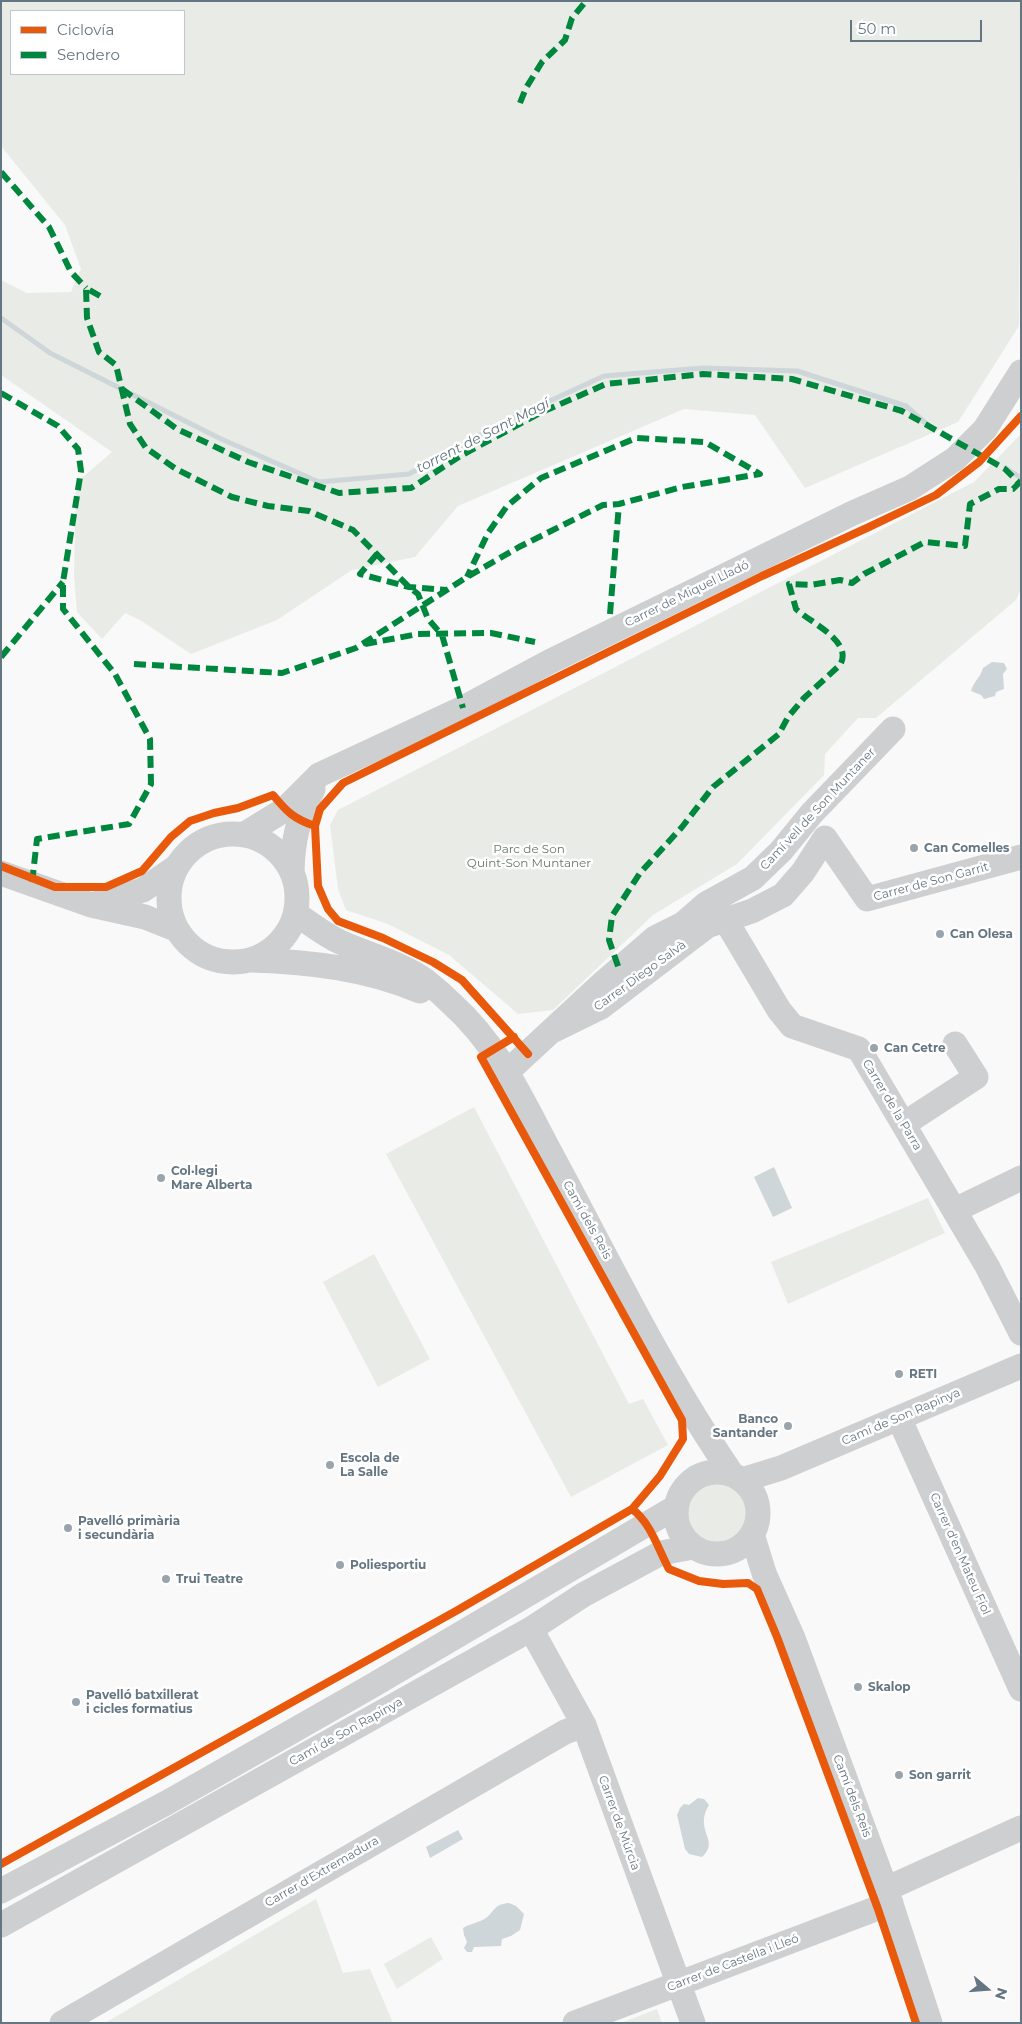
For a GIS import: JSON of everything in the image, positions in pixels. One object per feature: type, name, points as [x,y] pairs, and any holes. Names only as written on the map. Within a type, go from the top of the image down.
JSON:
[{"type":"street","name":"Carrer de Miquel Lladó","points":[[245,834],[284,810],[319,776],[463,708],[549,662],[820,529],[910,488],[955,459],[985,429],[1021,372]]},
{"type":"street","name":"Camí vell de Son Muntaner","points":[[508,1072],[603,983],[655,938],[683,924],[706,904],[754,878],[781,851],[812,813],[893,729]]},
{"type":"street","points":[[292,872],[281,854],[264,841],[245,834],[225,834],[205,839],[188,851],[176,867],[169,887],[168,907],[175,929],[189,946],[208,958],[230,963],[252,960],[272,950],[288,933],[296,914],[297,893],[292,872],[293,844],[298,821],[319,776]]},
{"type":"street","name":"Carrer de Son Garrit","points":[[725,919],[752,911],[782,895],[803,872],[825,838],[867,899],[1021,857]]},
{"type":"street","points":[[91,906],[143,890],[176,867]]},
{"type":"street","points":[[1,873],[91,906],[145,917],[175,929]]},
{"type":"street","name":"Camí dels Reis","points":[[296,914],[339,942],[398,966],[426,981],[454,1005],[477,1030],[508,1072],[648,1333],[710,1442],[737,1477]]},
{"type":"street","name":"Carrer Diego Salvà","points":[[554,1030],[601,1007],[707,926],[725,919]]},
{"type":"street","name":"Carrer de la Parra","points":[[725,919],[779,1010],[792,1026],[859,1049],[987,1266],[1021,1333]]},
{"type":"street","name":"Camí dels Reis","points":[[252,960],[305,962],[353,970],[415,989],[454,1005]]},
{"type":"street","points":[[904,1124],[976,1077],[955,1044]]},
{"type":"street","points":[[955,1210],[1021,1178]]},
{"type":"street","name":"Camí de Son Rapinya","points":[[737,1477],[781,1468],[1021,1366]]},
{"type":"street","name":"Carrer d'en Mateu Fiol","points":[[899,1418],[1021,1690]]},
{"type":"street","points":[[694,1479],[710,1442]]},
{"type":"street","points":[[758,1507],[781,1468]]},
{"type":"street","points":[[720,1472],[737,1477],[752,1492],[758,1507],[757,1521],[752,1534],[746,1543],[728,1553],[716,1555],[704,1553],[693,1548],[684,1540],[678,1530],[676,1519],[676,1507],[679,1496],[685,1486],[706,1473],[720,1472]]},
{"type":"street","points":[[1,1891],[168,1802],[370,1687],[676,1507]]},
{"type":"street","name":"Camí dels Reis","points":[[752,1534],[764,1573],[793,1638],[889,1896],[930,2023]]},
{"type":"street","name":"Camí de Son Rapinya","points":[[1,1925],[531,1629],[583,1595],[661,1553],[693,1548]]},
{"type":"street","points":[[728,1553],[764,1573]]},
{"type":"street","name":"Carrer de Múrcia","points":[[531,1629],[584,1725],[693,2023]]},
{"type":"street","name":"Carrer d'Extremadura","points":[[62,2023],[565,1732],[584,1725]]},
{"type":"street","name":"Carrer de Castella i Lleó","points":[[575,2023],[678,1984],[889,1896],[1021,1828]]},
{"type":"green space","points":[[1,1],[1021,1],[1019,326],[958,422],[805,488],[755,415],[684,409],[458,506],[415,557],[352,570],[277,620],[191,654],[140,620],[125,613],[102,639],[77,612],[74,576],[76,483],[112,452],[1,375],[1,280],[27,293],[71,292],[81,269],[65,225],[1,146]]},
{"type":"green space","name":"Parc de Son Quint-Son Muntaner","points":[[1021,434],[1021,589],[1016,600],[876,718],[858,718],[825,754],[824,775],[737,864],[653,915],[553,1010],[518,1014],[449,955],[388,924],[346,910],[338,889],[330,825],[338,810],[974,482]]},
{"type":"green space","points":[[474,1107],[629,1404],[643,1399],[668,1445],[571,1497],[386,1154]]},
{"type":"green space","points":[[928,1198],[945,1233],[788,1304],[771,1262]]},
{"type":"green space","points":[[374,1254],[430,1359],[378,1387],[323,1282]]},
{"type":"green space","points":[[708,1482],[720,1482],[737,1491],[744,1502],[746,1514],[744,1526],[737,1537],[720,1546],[708,1546],[696,1541],[687,1532],[682,1520],[682,1508],[687,1496],[696,1487]]},
{"type":"green space","points":[[316,1899],[343,1973],[370,1969],[393,2023],[105,2023]]},
{"type":"green space","points":[[431,1937],[443,1959],[397,1989],[384,1964]]},
{"type":"green space","points":[[657,2009],[662,2023],[621,2023]]},
{"type":"shaded area","points":[[992,662],[1004,663],[1007,669],[1003,674],[1004,689],[996,692],[995,696],[984,699],[981,695],[971,691],[983,668]]},
{"type":"shaded area","points":[[774,1167],[792,1208],[773,1217],[754,1177]]},
{"type":"shaded area","points":[[698,1798],[704,1799],[709,1805],[704,1822],[709,1845],[702,1857],[689,1854],[685,1849],[677,1815],[684,1804],[689,1805]]},
{"type":"shaded area","points":[[458,1830],[463,1839],[430,1858],[426,1847]]},
{"type":"shaded area","points":[[509,1903],[516,1906],[524,1914],[520,1930],[502,1939],[501,1946],[474,1947],[472,1952],[467,1952],[464,1948],[467,1942],[463,1928],[486,1918],[500,1905]]},
{"type":"waterway","name":"torrent de Sant Magí","points":[[1,318],[50,353],[219,438],[319,482],[409,474],[504,422],[604,376],[703,368],[797,371],[906,406],[929,426]]},
{"type":"waterway","name":"torrent de Sant Magí","points":[[1006,468],[1021,478]]},
{"type":"marked path","points":[[520,103],[526,88],[542,62],[565,40],[572,18],[586,1]]},
{"type":"marked path","points":[[1,172],[49,227],[71,272],[86,288]]},
{"type":"marked path","points":[[100,296],[86,288],[87,318],[99,352],[116,365],[130,424],[146,448],[176,469],[232,497],[268,506],[309,511],[353,530],[418,594],[428,619],[442,635],[463,708]]},
{"type":"marked path","points":[[122,389],[177,429],[248,462],[339,493],[411,488],[462,455],[540,413],[606,384],[703,374],[792,379],[902,411],[1005,469],[1019,483],[1013,489],[999,489],[970,504],[965,546],[925,542],[864,574],[852,583],[840,580],[811,585],[789,584],[796,609],[836,640],[843,656],[840,665],[804,698],[788,717],[779,734],[713,787],[682,827],[640,873],[612,916],[609,940],[619,969]]},
{"type":"marked path","points":[[1,393],[58,426],[78,449],[81,471],[63,582],[63,609],[115,674],[150,739],[151,784],[129,824],[37,839],[32,883]]},
{"type":"marked path","points":[[134,664],[282,673],[356,648],[467,577],[519,547],[603,505],[619,504],[682,487],[760,474],[705,442],[636,438],[541,478],[507,506],[488,533],[467,577]]},
{"type":"marked path","points":[[610,614],[619,504]]},
{"type":"marked path","points":[[377,554],[360,574],[409,587],[447,590]]},
{"type":"marked path","points":[[1,657],[63,582]]},
{"type":"marked path","points":[[365,644],[418,634],[491,633],[535,642]]},
{"type":"cycle path","points":[[1,866],[55,887],[106,887],[142,871],[171,837],[190,821],[238,808],[273,795],[291,814],[315,826],[320,809],[343,783],[762,576],[936,495],[979,462],[1021,416]]},
{"type":"cycle path","points":[[315,826],[318,886],[328,909],[338,921],[383,938],[433,962],[462,980],[528,1054]]},
{"type":"cycle path","points":[[514,1037],[481,1057],[682,1420],[683,1439],[660,1476],[632,1509]]},
{"type":"cycle path","points":[[1,1864],[456,1611],[632,1509],[644,1521],[654,1537],[669,1569],[699,1581],[723,1584],[748,1583],[757,1589],[777,1637],[878,1909],[916,2023]]},
{"type":"place","name":"Can Comelles","points":[[914,848]]},
{"type":"place","name":"Can Olesa","points":[[940,934]]},
{"type":"place","name":"Can Cetre","points":[[874,1048]]},
{"type":"place","name":"Col·legi Mare Alberta","points":[[161,1178]]},
{"type":"place","name":"RETI","points":[[899,1374]]},
{"type":"place","name":"Banco Santander","points":[[788,1426]]},
{"type":"place","name":"Escola de La Salle","points":[[330,1465]]},
{"type":"place","name":"Pavelló primària i secundària","points":[[68,1528]]},
{"type":"place","name":"Poliesportiu","points":[[340,1565]]},
{"type":"place","name":"Trui Teatre","points":[[166,1579]]},
{"type":"place","name":"Skalop","points":[[858,1687]]},
{"type":"place","name":"Pavelló batxillerat i cicles formatius","points":[[76,1702]]},
{"type":"place","name":"Son garrit","points":[[899,1775]]}]
